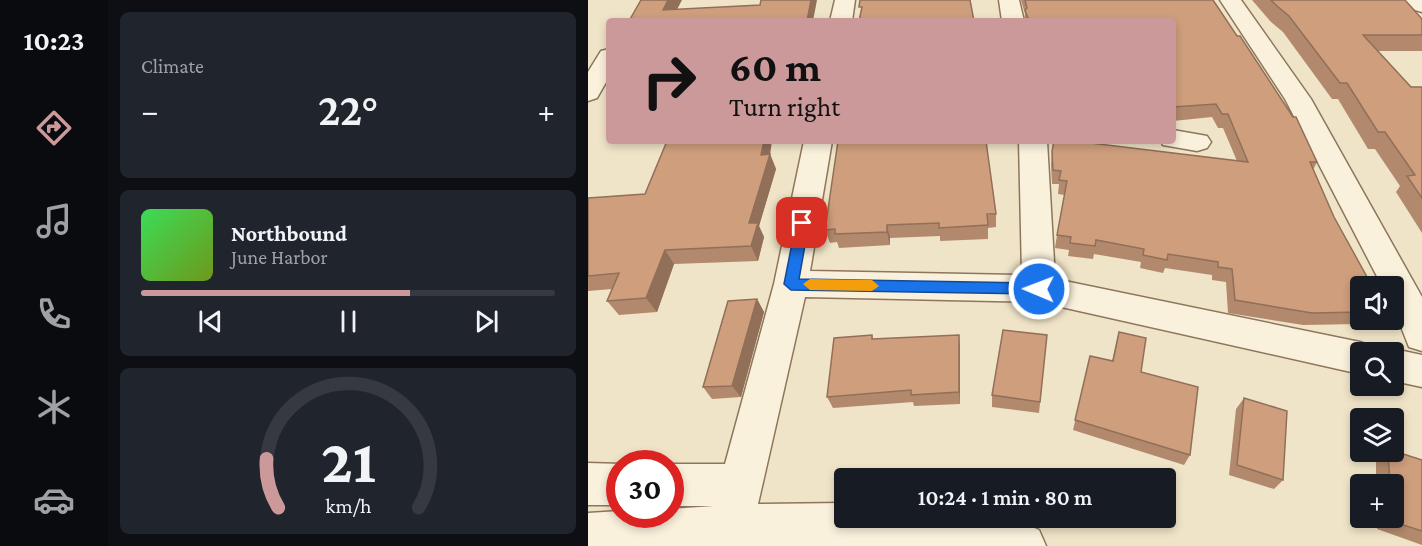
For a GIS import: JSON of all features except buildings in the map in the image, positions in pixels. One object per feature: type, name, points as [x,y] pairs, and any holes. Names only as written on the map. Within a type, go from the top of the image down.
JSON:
[{"type":"street","points":[[842,18],[845,0]]},
{"type":"street","points":[[1009,0],[1012,18]]},
{"type":"street","points":[[1230,0],[1298,99],[1407,303],[1422,336]]},
{"type":"street","points":[[1414,0],[1422,6]]},
{"type":"street","points":[[588,93],[606,61]]},
{"type":"street","points":[[730,528],[791,284],[817,144]]},
{"type":"street","points":[[1033,144],[1039,289]]},
{"type":"street","points":[[791,284],[1039,289],[1350,356]]},
{"type":"street","points":[[1404,368],[1422,372]]},
{"type":"street","points":[[588,484],[606,484]]},
{"type":"street","points":[[684,485],[740,485]]},
{"type":"street","points":[[588,536],[730,528],[819,526],[937,530],[1023,546]]},
{"type":"slow traffic","points":[[810,284],[872,286]]},
{"type":"route","points":[[802,223],[791,284],[1039,289]]}]
